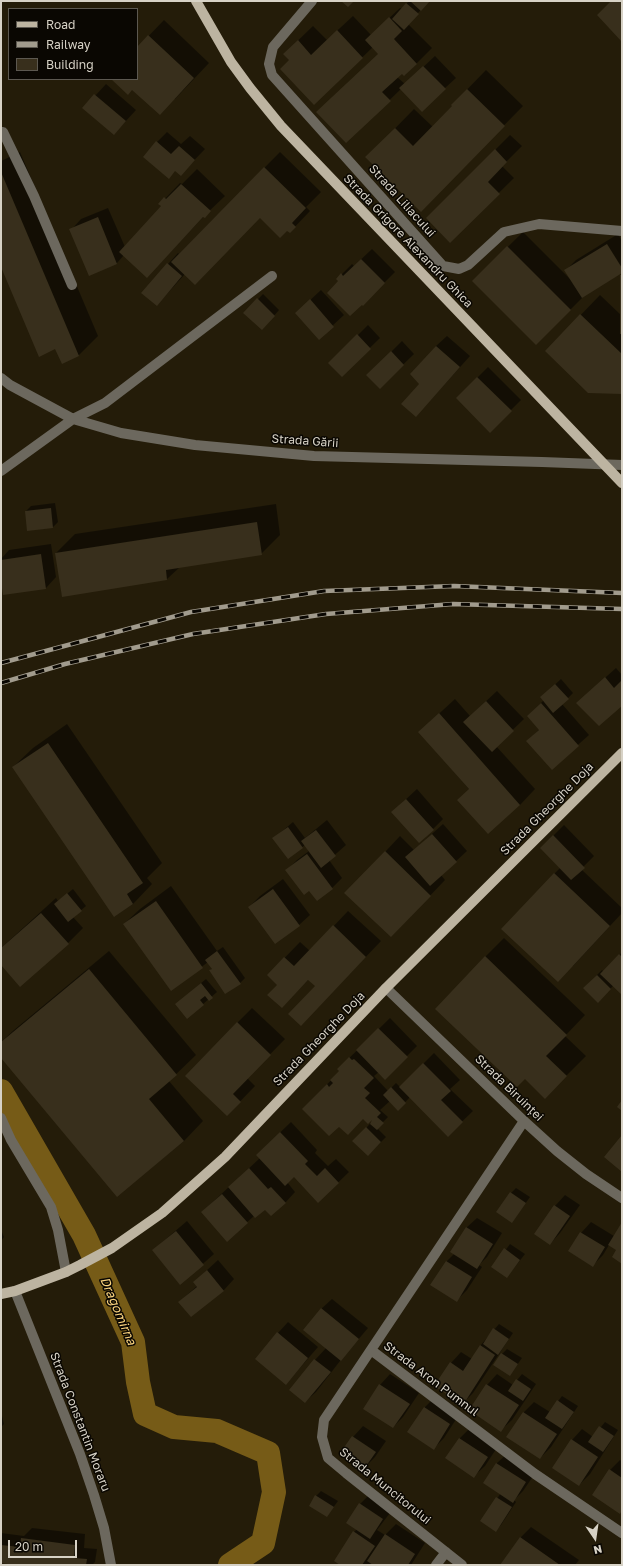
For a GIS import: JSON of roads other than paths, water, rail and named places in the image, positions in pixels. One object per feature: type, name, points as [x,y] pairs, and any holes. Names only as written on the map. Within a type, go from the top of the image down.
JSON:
[{"type":"main road","name":"Strada Grigore Alexandru Ghica","points":[[196,1],[231,62],[281,126],[622,483]]},
{"type":"main road","name":"Strada Gheorghe Doja","points":[[1,1294],[15,1291],[66,1272],[80,1265],[112,1248],[162,1213],[225,1157],[386,988],[622,753]]},
{"type":"street","name":"Strada Liliacului","points":[[312,1],[273,47],[269,64],[272,75],[443,266],[459,269],[468,265],[504,232],[538,224],[622,231]]},
{"type":"street","points":[[1,132],[3,132],[34,196],[72,285]]},
{"type":"street","points":[[1,471],[73,419],[105,403],[272,276]]},
{"type":"street","name":"Strada Gării","points":[[1,378],[10,385],[73,419],[121,433],[195,445],[314,456],[622,465]]},
{"type":"street","name":"Strada Biruinței","points":[[386,988],[557,1151],[622,1198]]},
{"type":"street","points":[[1,1118],[11,1140],[51,1207],[58,1230],[66,1272]]},
{"type":"street","name":"Strada Aron Pumnul","points":[[524,1121],[371,1350],[535,1474],[622,1533]]},
{"type":"street","name":"Strada Constantin Moraru","points":[[15,1291],[80,1454],[104,1528],[111,1565]]},
{"type":"street","name":"Strada Muncitorului","points":[[371,1350],[324,1420],[322,1437],[328,1458],[462,1565]]},
{"type":"street","points":[[436,1565],[446,1552]]},
{"type":"waterway","name":"Dragomirna","points":[[1,1091],[84,1235],[133,1342],[138,1382],[145,1414],[174,1427],[217,1431],[268,1453],[274,1492],[263,1543],[230,1565]]},
{"type":"railway","points":[[1,663],[191,612],[324,591],[454,586],[622,593]]},
{"type":"railway","points":[[1,683],[65,664],[193,634],[326,614],[453,604],[622,609]]}]
